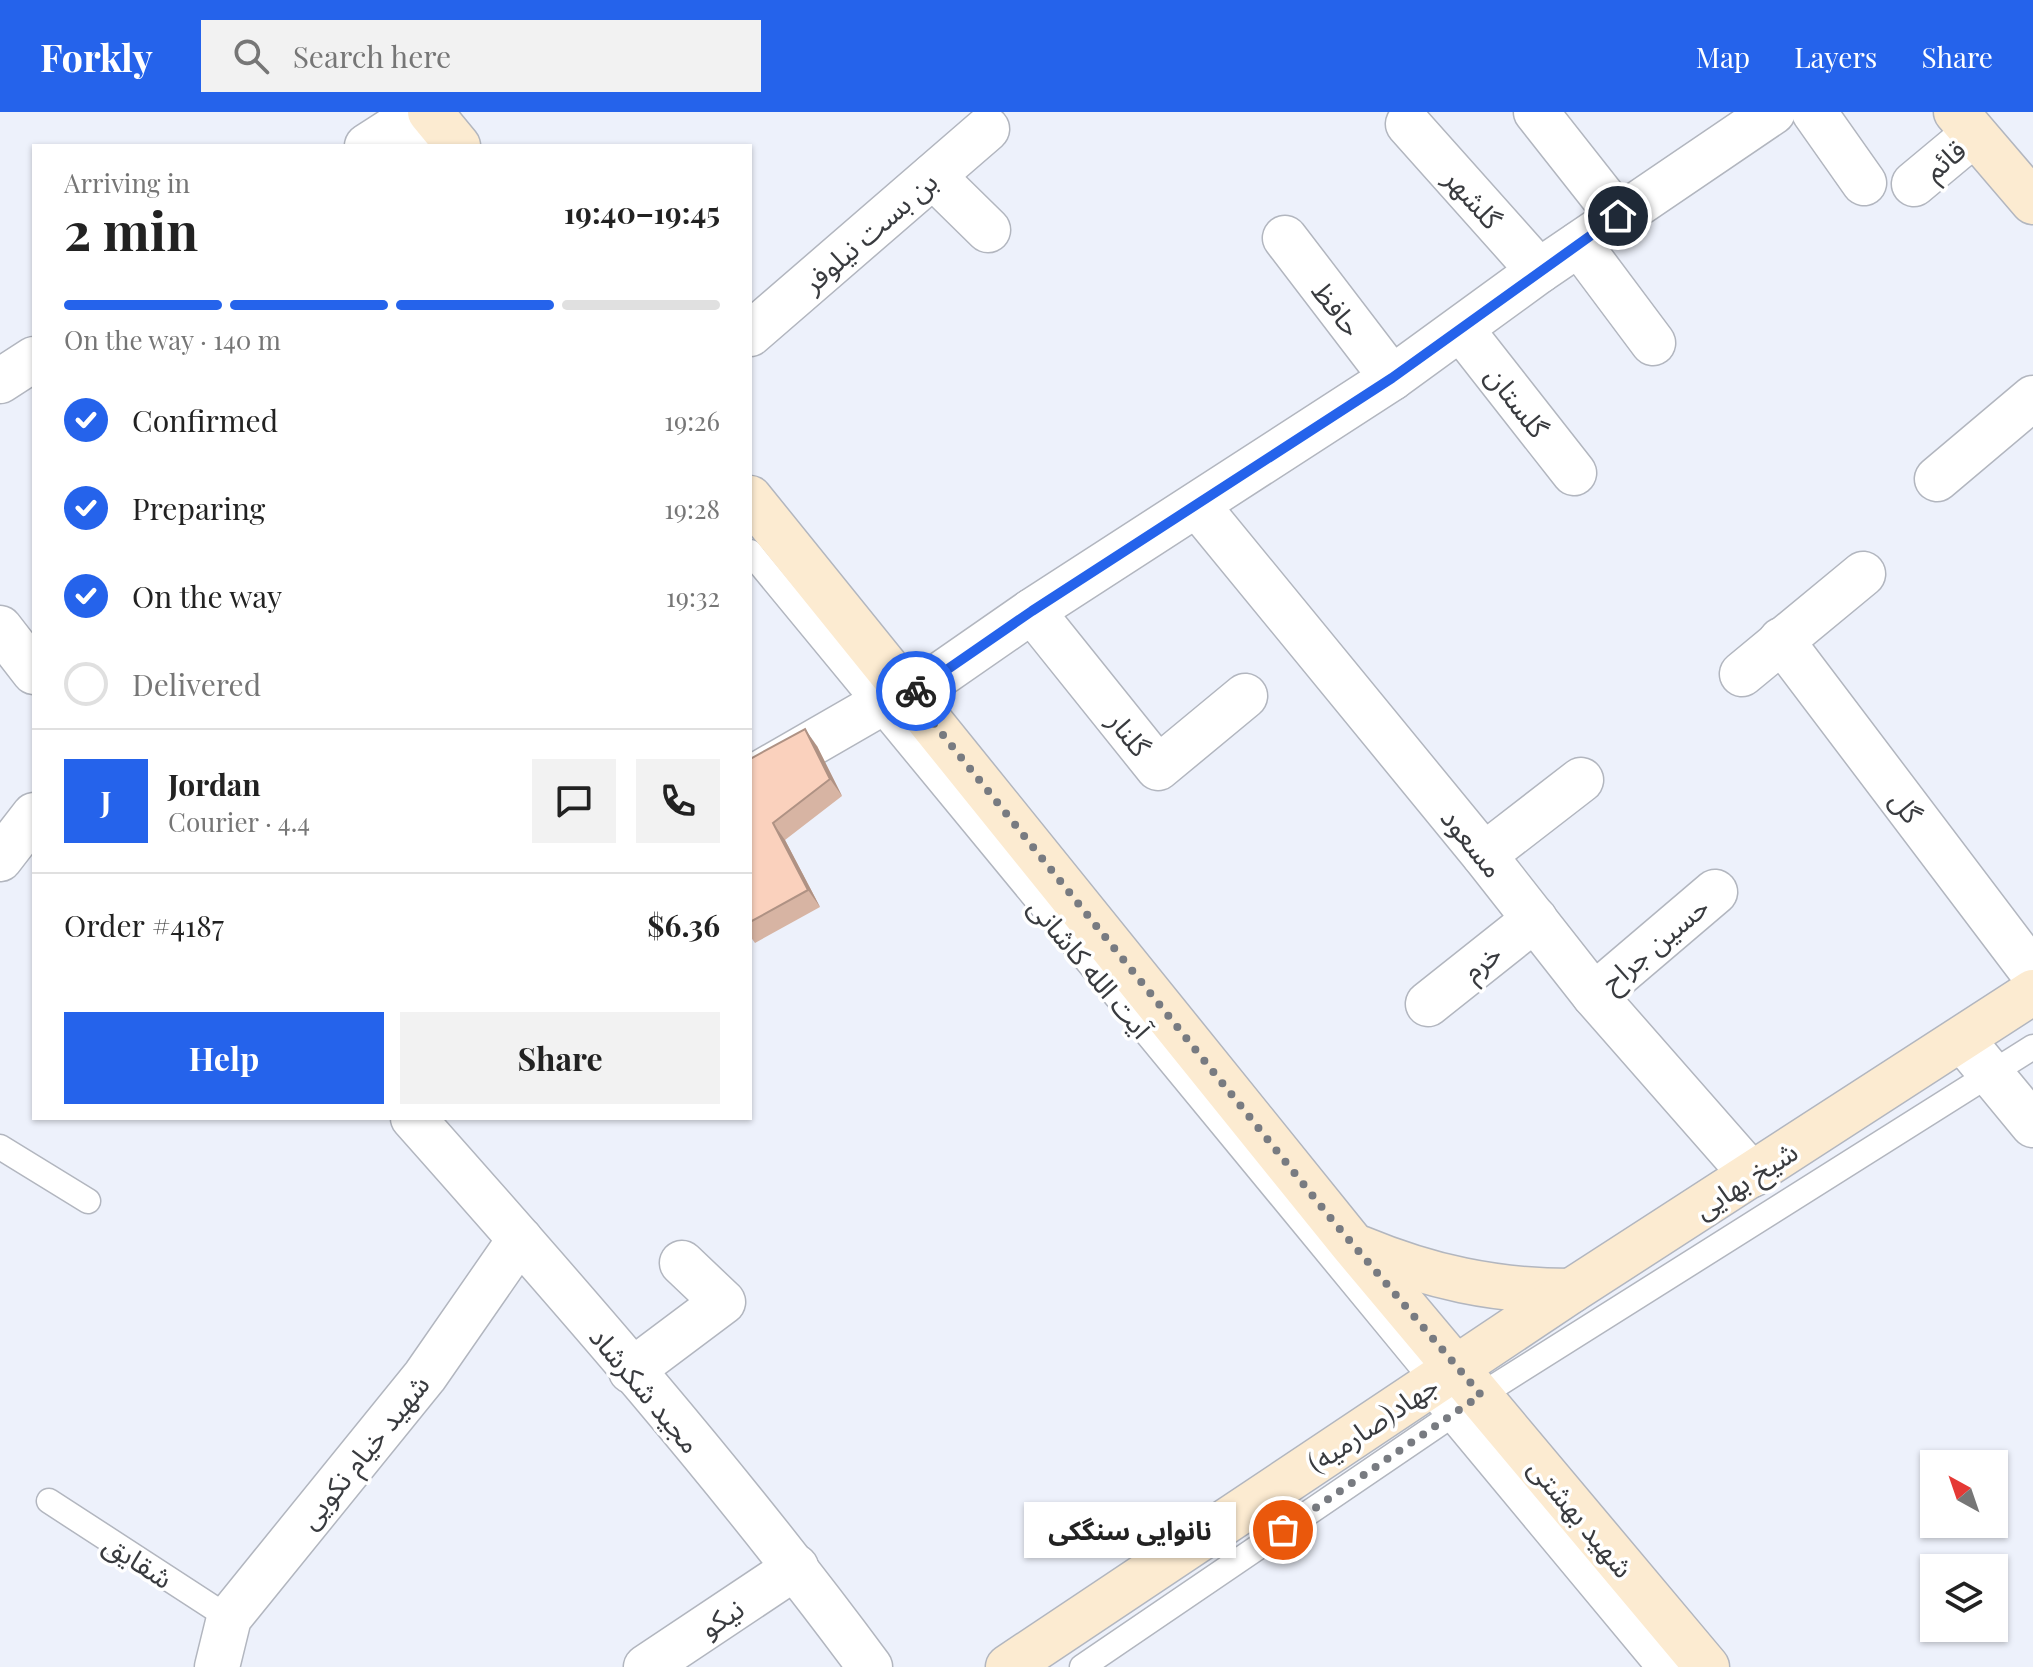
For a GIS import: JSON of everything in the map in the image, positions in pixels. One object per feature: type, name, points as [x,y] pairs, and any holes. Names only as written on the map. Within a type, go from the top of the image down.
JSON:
[{"type":"main road","points":[[414,121],[454,144]]},
{"type":"main road","points":[[1965,123],[2033,202]]},
{"type":"main road","name":"آیت الله کاشانی","points":[[752,501],[893,701],[1352,1244],[1457,1389]]},
{"type":"main road","name":"شیخ بهایی","points":[[1457,1389],[1571,1291],[2033,992]]},
{"type":"main road","points":[[1352,1244],[1409,1268],[1486,1285],[1522,1291],[1571,1291]]},
{"type":"main road","name":"جهاد(صارمیه)","points":[[1008,1667],[1457,1389]]},
{"type":"main road","name":"شهید بهشتی","points":[[1457,1389],[1707,1667]]},
{"type":"street","points":[[1536,112],[1618,216]]},
{"type":"street","points":[[752,778],[893,701],[1392,378],[1539,271],[1773,112]]},
{"type":"street","points":[[1814,112],[1864,183]]},
{"type":"street","points":[[371,144],[414,121]]},
{"type":"street","name":"قائم","points":[[1914,184],[1965,123]]},
{"type":"street","name":"گلشهر","points":[[1408,124],[1539,271]]},
{"type":"street","name":"بن بست نیلوفر","points":[[752,332],[987,129]]},
{"type":"street","points":[[933,176],[988,230]]},
{"type":"street","name":"حافظ","points":[[1285,238],[1392,378]]},
{"type":"street","points":[[1579,244],[1653,343]]},
{"type":"street","name":"گلستان","points":[[1461,329],[1574,473]]},
{"type":"street","points":[[0,381],[32,360]]},
{"type":"street","points":[[1937,479],[2033,398]]},
{"type":"street","name":"مسعود","points":[[1197,505],[1484,855],[1594,995],[1752,1175]]},
{"type":"street","points":[[1742,674],[1863,574]]},
{"type":"street","name":"گلنار","points":[[1032,611],[1158,768],[1245,696]]},
{"type":"street","points":[[0,628],[32,669]]},
{"type":"street","name":"گل","points":[[1781,640],[2033,973]]},
{"type":"street","points":[[1484,855],[1581,780]]},
{"type":"street","points":[[0,859],[32,818]]},
{"type":"street","name":"حسین جراح","points":[[1594,995],[1715,892]]},
{"type":"street","name":"خرم","points":[[1428,1004],[1535,919]]},
{"type":"street","points":[[1962,1039],[2033,1125]]},
{"type":"street","name":"مجید شکرشاد","points":[[415,1120],[520,1239],[796,1567],[870,1667]]},
{"type":"street","name":"شهید خیام نکویی","points":[[217,1667],[229,1618],[425,1376],[520,1239]]},
{"type":"street","points":[[631,1371],[723,1302],[682,1263]]},
{"type":"street","name":"شهید بهشتی","points":[[1457,1389],[1671,1667]]},
{"type":"street","name":"نیکو","points":[[646,1667],[796,1567]]},
{"type":"lane","name":"آیت الله کاشانی","points":[[752,554],[893,701],[1457,1389]]},
{"type":"lane","name":"شیخ بهایی","points":[[1457,1389],[1672,1273],[2033,1047]]},
{"type":"lane","points":[[0,1147],[88,1201]]},
{"type":"lane","name":"جهاد(صارمیه)","points":[[1082,1667],[1457,1389]]},
{"type":"lane","name":"شقایق","points":[[49,1501],[229,1618]]},
{"type":"building","points":[[805,729],[830,779],[773,823],[808,890],[752,921],[752,758]]},
{"type":"way so far","points":[[916,691],[911,695],[1256,1125],[1352,1244],[1481,1395],[1283,1530]]},
{"type":"place","name":"نانوایی سنگکی","points":[[1283,1530]]},
{"type":"route","points":[[916,691],[1032,611],[1392,378],[1618,216]]}]
